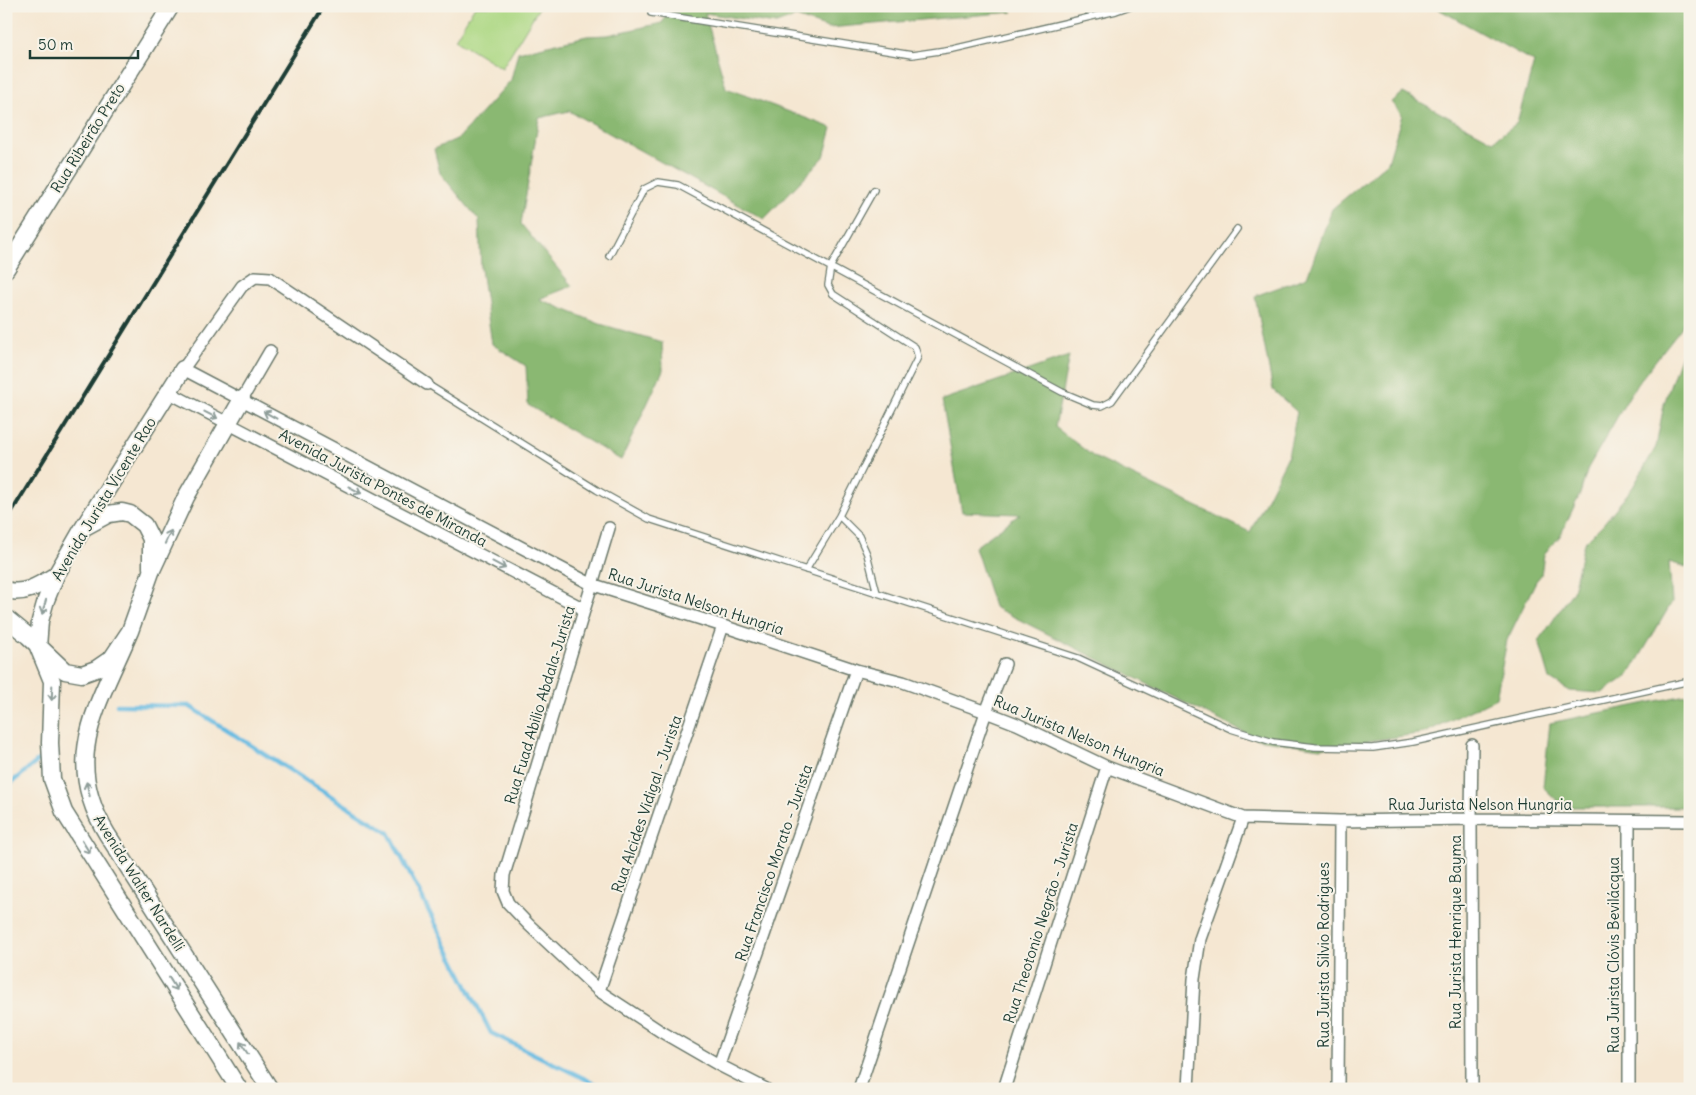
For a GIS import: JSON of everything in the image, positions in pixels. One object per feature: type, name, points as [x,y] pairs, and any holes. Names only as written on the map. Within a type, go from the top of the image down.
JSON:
[{"type":"street","name":"Rua Ribeirão Preto","points":[[6,269],[171,6]]},
{"type":"street","points":[[183,369],[242,286],[255,276],[270,278],[427,384]]},
{"type":"street","points":[[6,618],[65,671],[82,674],[96,669],[112,658],[130,632],[151,572],[186,497],[270,351]]},
{"type":"street","name":"Avenida Jurista Pontes de Miranda","points":[[183,369],[592,584]]},
{"type":"street","name":"Avenida Jurista Vicente Rao","points":[[38,647],[40,621],[56,575],[82,528],[183,369]]},
{"type":"street","name":"Avenida Jurista Pontes de Miranda","points":[[168,392],[584,610]]},
{"type":"street","points":[[82,528],[109,514],[122,512],[130,514],[144,525],[151,539],[151,572]]},
{"type":"street","name":"Rua Fuad Abilio Abdala-Jurista","points":[[599,991],[528,925],[508,904],[503,891],[504,875],[609,528]]},
{"type":"street","points":[[6,590],[11,592],[31,589],[56,575]]},
{"type":"street","name":"Rua Jurista Nelson Hungria","points":[[592,584],[856,670],[903,682],[1017,724],[1107,767],[1243,818],[1340,821],[1471,819],[1690,821]]},
{"type":"street","name":"Rua Alcides Vidigal - Jurista","points":[[599,991],[723,626]]},
{"type":"street","name":"Avenida Walter Nardelli","points":[[130,632],[89,729],[84,766],[90,799],[107,834],[270,1089]]},
{"type":"street","name":"Avenida Walter Nardelli","points":[[38,647],[52,682],[50,743],[52,779],[64,812],[239,1089]]},
{"type":"street","points":[[859,1089],[986,712],[1005,664]]},
{"type":"street","name":"Rua Francisco Morato - Jurista","points":[[719,1065],[856,670]]},
{"type":"street","name":"Rua Jurista Henrique Bayma","points":[[1472,745],[1472,1089]]},
{"type":"street","name":"Rua Theotonio Negrão - Jurista","points":[[1004,1089],[1107,767]]},
{"type":"street","points":[[1188,1089],[1194,979],[1200,939],[1243,818]]},
{"type":"street","name":"Rua Jurista Silvio Rodrigues","points":[[1338,1089],[1340,821]]},
{"type":"street","name":"Rua Jurista Clóvis Bevilácqua","points":[[1629,821],[1629,1089]]},
{"type":"street","points":[[599,991],[660,1031],[719,1065],[766,1089]]},
{"type":"lane","points":[[651,13],[912,55],[962,47],[1116,11],[1130,6]]},
{"type":"lane","points":[[609,256],[644,189],[658,182],[678,185],[832,266],[1062,392],[1093,406],[1102,406],[1112,401],[1236,229]]},
{"type":"lane","points":[[806,570],[839,516],[918,356],[915,347],[833,294],[828,284],[832,266],[874,190]]},
{"type":"lane","points":[[427,384],[597,490],[649,518],[1078,658],[1232,728],[1273,742],[1315,747],[1373,748],[1413,742],[1690,681]]},
{"type":"lane","points":[[839,516],[859,536],[867,554],[877,593]]},
{"type":"green space","points":[[475,6],[540,6],[502,68],[455,39]]},
{"type":"green space","points":[[673,6],[1007,6],[1013,12],[828,28],[796,17],[776,24],[705,13],[726,88],[832,128],[824,157],[764,219],[569,111],[539,118],[521,224],[572,286],[539,299],[600,324],[662,342],[663,370],[621,460],[528,405],[526,366],[492,344],[481,269],[479,220],[440,173],[434,149],[459,138],[511,80],[518,52],[587,36],[608,35],[662,23]]},
{"type":"green space","points":[[1433,6],[1690,6],[1690,309],[1681,328],[1634,388],[1588,468],[1580,494],[1560,536],[1544,554],[1541,575],[1536,581],[1507,640],[1496,698],[1424,733],[1320,748],[1257,739],[994,607],[975,547],[1020,514],[962,512],[942,400],[1069,356],[1055,427],[1094,457],[1250,532],[1288,456],[1297,412],[1273,390],[1255,296],[1307,277],[1332,209],[1388,162],[1402,115],[1391,102],[1403,93],[1493,141],[1517,123],[1534,62]]},
{"type":"green space","points":[[1690,339],[1690,568],[1669,562],[1672,602],[1629,675],[1602,693],[1570,691],[1550,679],[1539,641],[1573,591],[1584,543],[1604,523],[1633,487],[1656,447],[1664,404],[1679,360]]},
{"type":"green space","points":[[1686,695],[1689,807],[1564,807],[1543,787],[1550,723]]},
{"type":"waterway","points":[[117,705],[189,706],[389,833],[491,1033],[606,1089]]},
{"type":"waterway","points":[[6,787],[38,761]]},
{"type":"railway","points":[[6,521],[324,6]]}]
